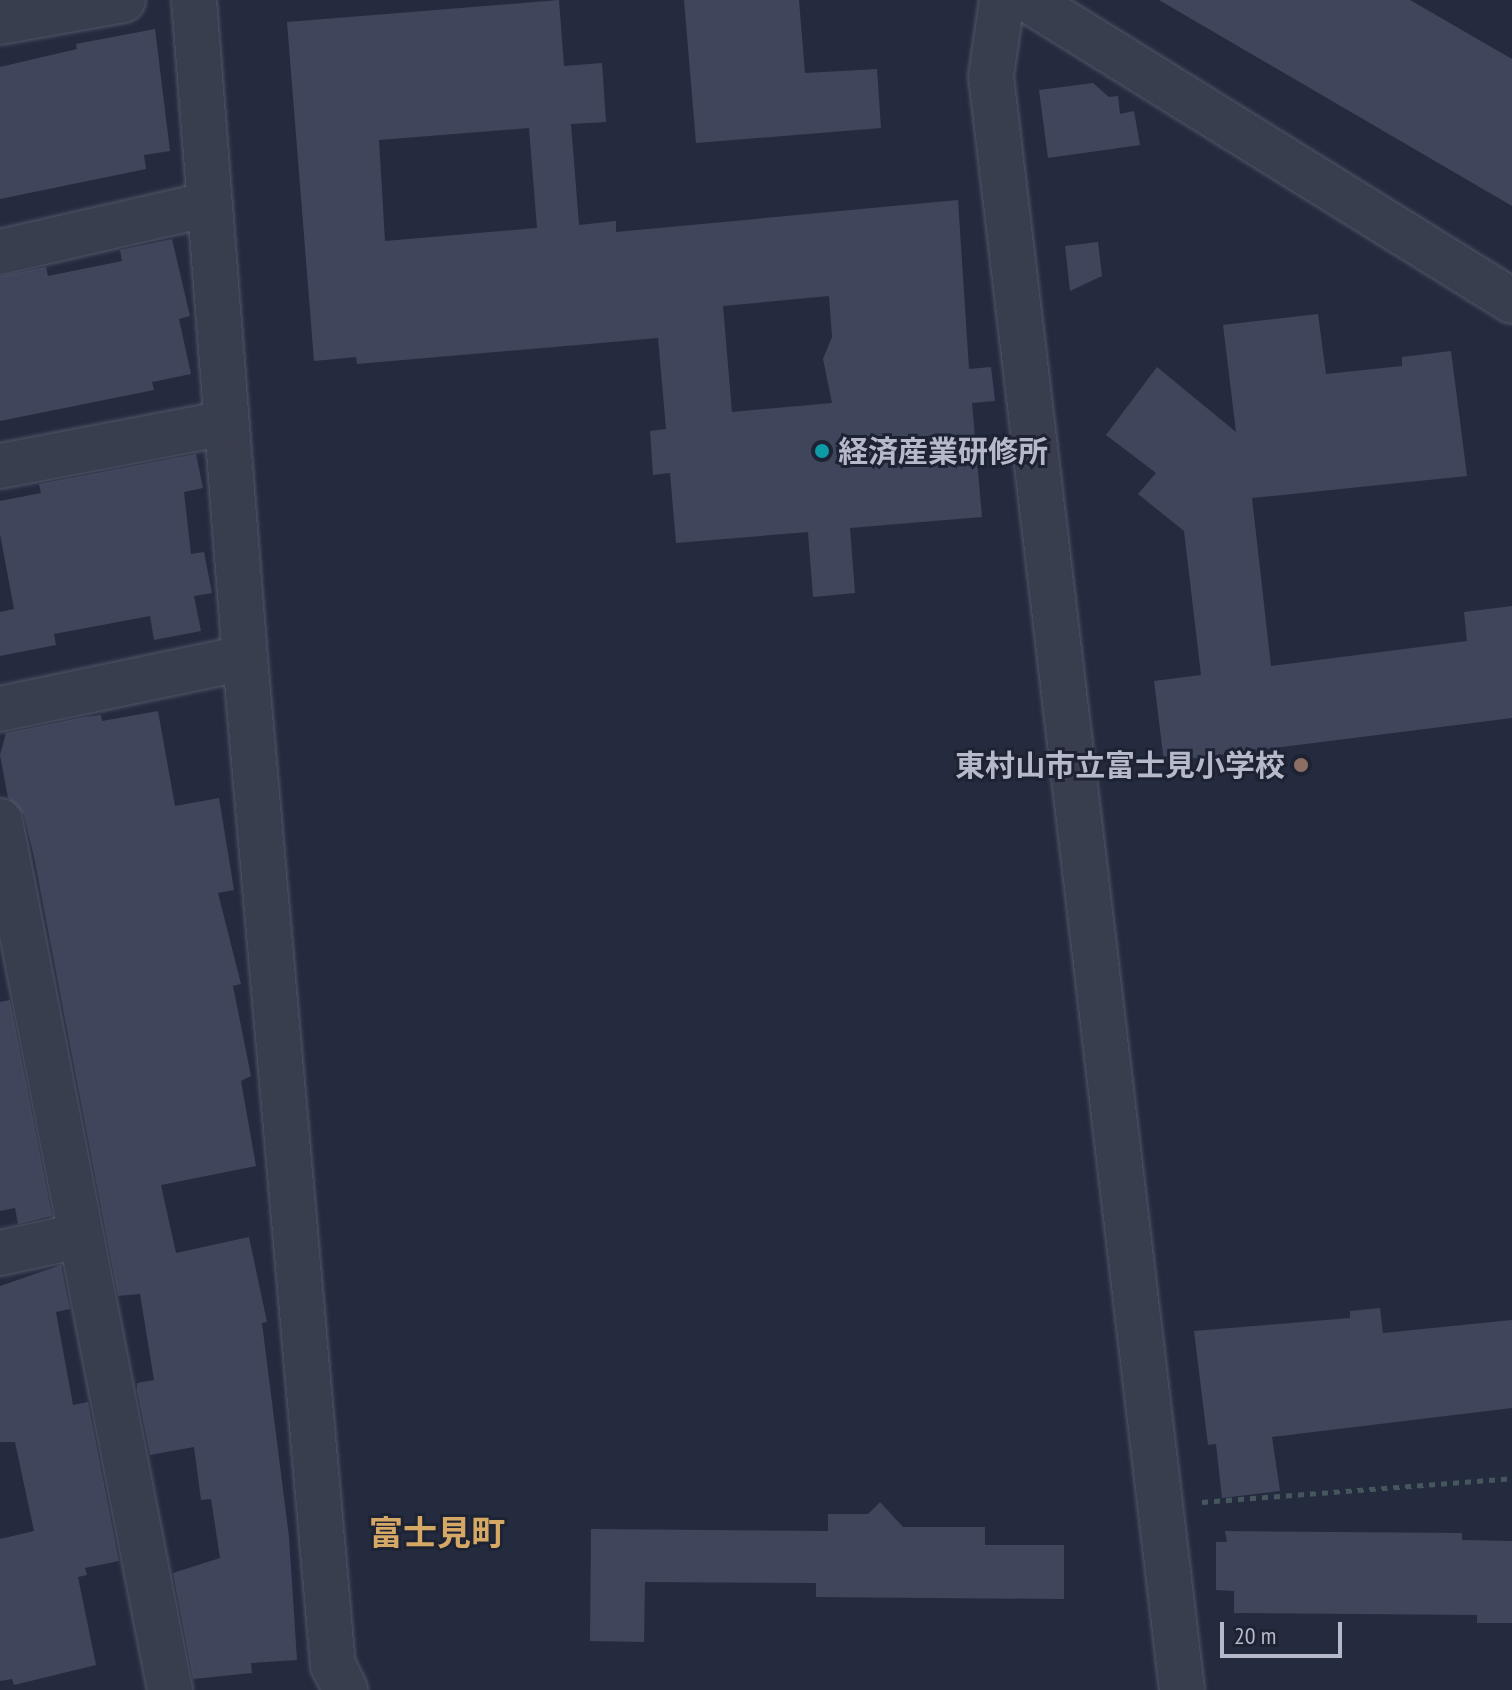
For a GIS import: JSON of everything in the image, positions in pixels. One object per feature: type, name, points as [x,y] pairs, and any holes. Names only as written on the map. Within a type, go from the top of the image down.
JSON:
[{"type":"street","points":[[0,22],[123,0]]},
{"type":"street","points":[[194,0],[245,658],[333,1665],[345,1690]]},
{"type":"street","points":[[1002,0],[991,76],[1182,1690]]},
{"type":"street","points":[[1028,0],[1512,301]]},
{"type":"street","points":[[0,252],[210,204]]},
{"type":"street","points":[[0,466],[226,423]]},
{"type":"street","points":[[0,709],[245,658]]},
{"type":"street","points":[[0,821],[170,1690]]},
{"type":"street","points":[[0,1253],[79,1236]]},
{"type":"path","points":[[1161,1505],[1512,1478]]},
{"type":"building","points":[[559,0],[564,66],[602,63],[606,122],[571,124],[579,225],[616,221],[616,232],[958,200],[969,369],[991,367],[995,401],[972,403],[982,517],[850,528],[855,593],[813,597],[808,532],[676,543],[670,473],[653,475],[650,431],[666,429],[658,338],[357,364],[356,357],[314,361],[287,22]],"holes":[[[529,128],[537,228],[385,241],[379,140]],[[829,296],[832,337],[823,359],[832,403],[732,412],[723,306]]]},
{"type":"building","points":[[684,0],[799,0],[805,73],[877,69],[881,128],[696,143]]},
{"type":"building","points":[[1159,0],[1410,0],[1512,59],[1512,206]]},
{"type":"building","points":[[155,29],[170,151],[144,155],[146,169],[0,199],[0,67],[77,49],[76,44]]},
{"type":"building","points":[[1093,83],[1109,97],[1118,96],[1120,114],[1134,111],[1140,145],[1048,158],[1039,90]]},
{"type":"building","points":[[172,239],[190,316],[179,319],[191,374],[152,382],[154,390],[0,421],[0,276],[46,267],[48,276],[122,261],[120,250]]},
{"type":"building","points":[[1098,242],[1102,276],[1070,291],[1065,246]]},
{"type":"building","points":[[1318,314],[1326,374],[1402,366],[1402,357],[1451,351],[1467,476],[1252,498],[1271,666],[1467,641],[1464,612],[1512,606],[1512,718],[1164,762],[1154,681],[1201,675],[1184,531],[1138,494],[1156,473],[1106,435],[1157,367],[1236,432],[1223,325]]},
{"type":"building","points":[[196,454],[203,488],[184,492],[191,554],[204,552],[212,593],[194,596],[201,631],[154,640],[150,616],[54,634],[56,645],[0,656],[0,612],[14,609],[0,534],[0,501],[41,493],[39,484]]},
{"type":"building","points":[[158,711],[175,806],[219,798],[234,890],[218,893],[241,984],[233,986],[251,1076],[241,1081],[256,1166],[161,1185],[176,1253],[249,1237],[267,1322],[262,1323],[289,1537],[297,1660],[251,1663],[252,1673],[193,1679],[173,1573],[220,1558],[211,1499],[201,1500],[194,1447],[150,1455],[137,1391],[137,1383],[154,1380],[140,1294],[118,1296],[34,857],[24,815],[8,798],[0,755],[6,733],[84,717],[101,715],[102,721]]},
{"type":"building","points":[[10,1000],[52,1216],[18,1224],[15,1208],[0,1211],[0,1002]]},
{"type":"building","points":[[61,1265],[70,1309],[56,1312],[73,1405],[88,1402],[119,1561],[85,1568],[87,1575],[78,1577],[96,1665],[14,1685],[12,1679],[0,1681],[0,1539],[34,1531],[15,1442],[0,1442],[0,1286]]},
{"type":"building","points":[[1380,1308],[1383,1333],[1512,1320],[1512,1408],[1272,1437],[1280,1491],[1222,1498],[1216,1444],[1208,1445],[1194,1331],[1350,1318],[1350,1311]]},
{"type":"building","points":[[880,1502],[903,1527],[985,1527],[985,1545],[1064,1545],[1064,1599],[816,1597],[816,1583],[645,1582],[644,1642],[590,1641],[591,1529],[828,1531],[828,1514],[868,1514]]},
{"type":"building","points":[[1225,1531],[1462,1533],[1462,1540],[1512,1541],[1512,1623],[1477,1623],[1477,1615],[1234,1613],[1234,1591],[1216,1590],[1216,1542],[1227,1542]]},
{"type":"place","name":"経済産業研修所","points":[[822,451]]},
{"type":"place","name":"東村山市立富士見小学校","points":[[1301,765]]},
{"type":"district","name":"富士見町","points":[[437,1533]]}]
